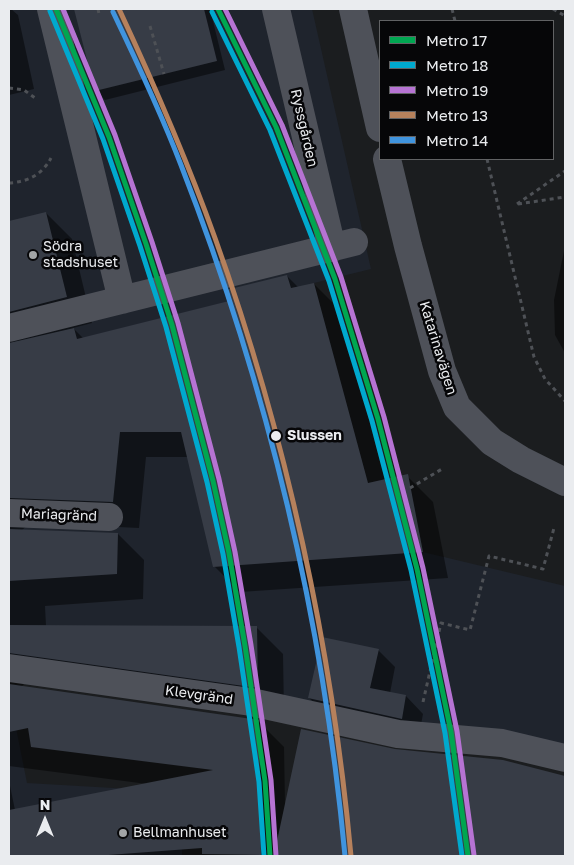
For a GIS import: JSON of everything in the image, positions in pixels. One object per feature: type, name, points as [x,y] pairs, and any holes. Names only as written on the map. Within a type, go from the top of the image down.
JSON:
[{"type":"street","points":[[51,9],[71,123],[122,300]]},
{"type":"street","name":"Ryssgården","points":[[9,328],[343,245],[276,9]]},
{"type":"street","points":[[353,9],[379,124]]},
{"type":"street","name":"Katarinavägen","points":[[387,160],[408,246],[442,371],[457,407],[492,442],[521,460],[565,482]]},
{"type":"street","name":"Mariagränd","points":[[9,513],[109,517]]},
{"type":"street","name":"Klevgränd","points":[[9,668],[251,702],[398,734],[502,743],[565,758]]},
{"type":"path","points":[[98,9],[99,14]]},
{"type":"path","points":[[553,9],[565,16]]},
{"type":"path","points":[[150,26],[164,74]]},
{"type":"path","points":[[9,183],[22,182],[38,174],[50,160],[52,152]]},
{"type":"path","points":[[487,160],[534,357],[545,379],[565,401]]},
{"type":"path","points":[[565,172],[517,204],[565,197]]},
{"type":"path","points":[[410,488],[442,469]]},
{"type":"path","points":[[415,736],[441,623],[470,630],[488,556],[544,570],[554,528]]},
{"type":"shaded area","points":[[9,9],[312,9],[371,269],[314,283],[368,483],[408,474],[423,552],[565,586],[565,762],[9,671]]},
{"type":"shaded area","points":[[9,692],[27,783],[183,792],[182,856],[9,856]]},
{"type":"building","points":[[74,9],[204,9],[217,61],[95,91]]},
{"type":"building","name":"Södra stadshuset","points":[[46,212],[67,297],[9,312],[9,221]]},
{"type":"building","points":[[287,275],[291,288],[314,283],[368,483],[408,474],[423,552],[213,567],[181,432],[120,432],[113,502],[9,498],[9,343],[74,328],[77,339],[229,301],[226,290]]},
{"type":"building","points":[[9,529],[118,533],[117,574],[9,581]]},
{"type":"building","points":[[9,625],[257,626],[258,688],[9,653]]},
{"type":"building","points":[[322,637],[379,649],[370,688],[406,695],[402,719],[308,698]]},
{"type":"building","points":[[9,684],[259,720],[261,855],[202,854],[202,848],[95,856],[9,856],[9,810],[213,770],[31,747],[28,728],[9,732]]},
{"type":"building","points":[[301,729],[395,749],[503,760],[565,776],[565,856],[274,855]]},
{"type":"metro line","name":"17","points":[[56,9],[109,137],[146,244],[172,325],[213,481],[229,553],[245,646],[265,781],[270,856]]},
{"type":"metro line","name":"19","points":[[63,9],[115,135],[152,242],[178,323],[219,479],[235,552],[251,645],[271,780],[276,856]]},
{"type":"metro line","name":"13","points":[[119,9],[170,122],[193,180],[215,238],[264,388],[303,543],[318,621],[332,699],[351,856]]},
{"type":"metro line","name":"17","points":[[218,9],[276,127],[335,279],[378,419],[417,569],[451,732],[468,856]]},
{"type":"metro line","name":"19","points":[[225,9],[282,125],[341,277],[384,417],[423,568],[457,731],[474,855]]},
{"type":"metro line","name":"18","points":[[50,11],[103,139],[140,246],[166,327],[207,482],[223,554],[239,647],[259,782],[264,856]]},
{"type":"metro line","name":"14","points":[[113,12],[157,107],[212,248],[240,333],[265,419],[287,505],[306,592],[322,680],[345,856]]},
{"type":"metro line","name":"18","points":[[212,12],[270,130],[329,281],[372,421],[411,570],[445,733],[462,856]]},
{"type":"place","name":"Södra stadshuset","points":[[33,255]]},
{"type":"place","name":"Slussen","points":[[276,436]]},
{"type":"place","name":"Bellmanhuset","points":[[123,833]]}]
